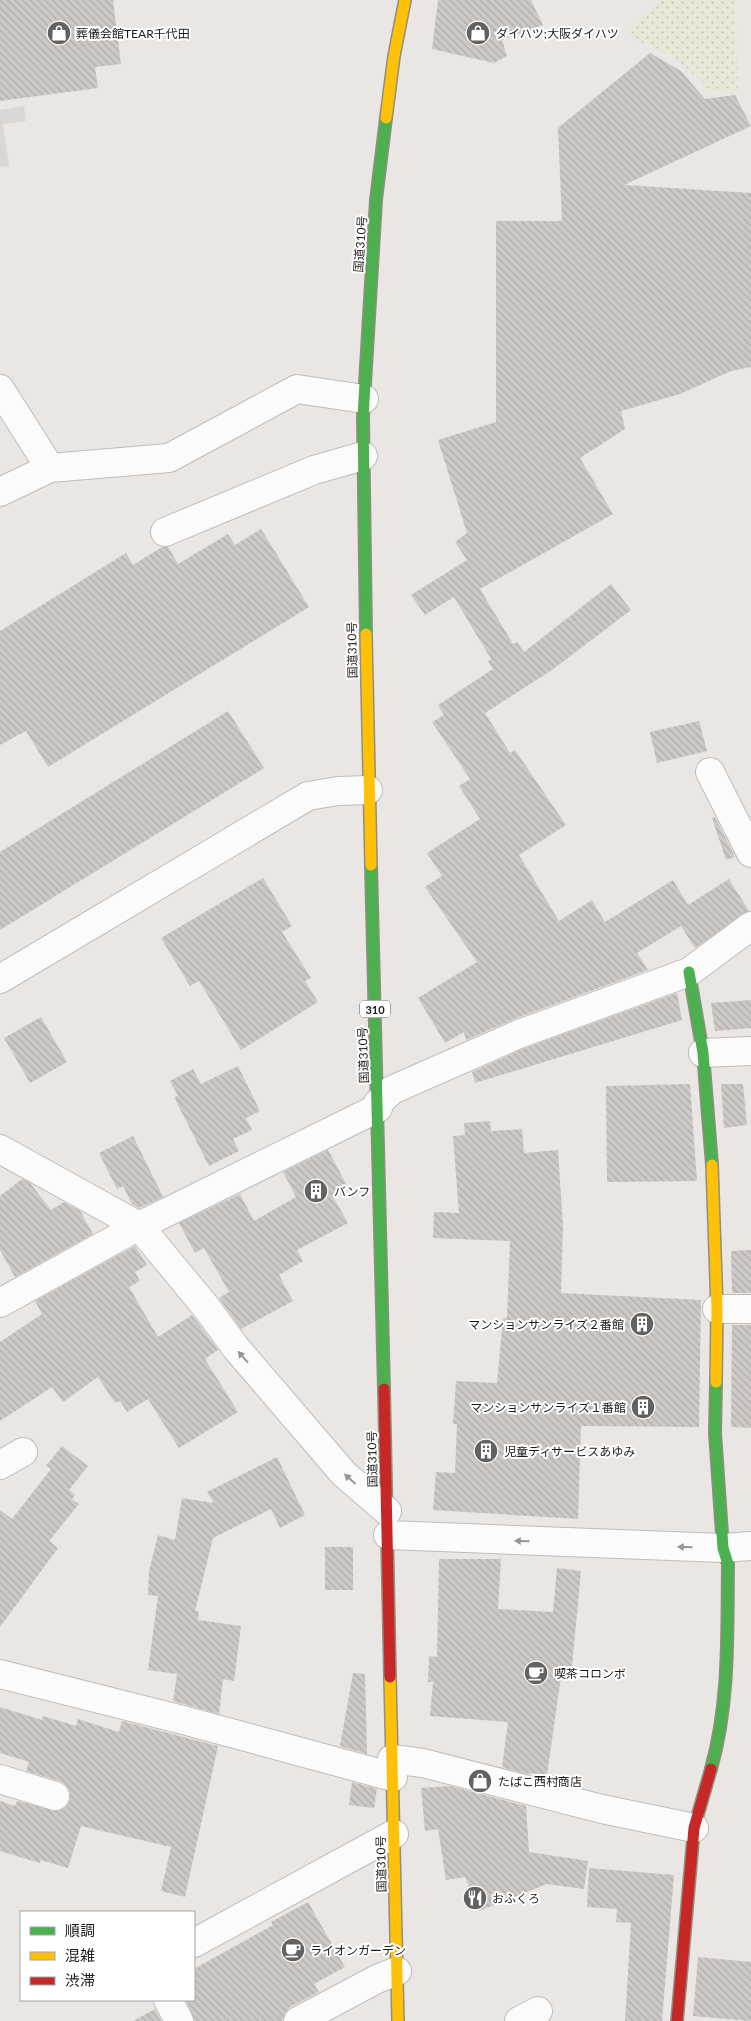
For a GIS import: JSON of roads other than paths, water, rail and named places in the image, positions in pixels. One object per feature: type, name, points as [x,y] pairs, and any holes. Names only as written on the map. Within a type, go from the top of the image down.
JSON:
[{"type":"main road","name":"国道310号","points":[[398,2021],[378,1106],[368,790],[363,456],[364,399],[376,200],[394,56],[405,0]]},
{"type":"main road","points":[[677,2021],[694,1828],[717,1748],[726,1681],[728,1564],[723,1548],[714,1433],[717,1308],[713,1183],[702,1053],[688,972]]},
{"type":"street","points":[[0,492],[50,468],[168,458],[297,389],[364,399]]},
{"type":"street","points":[[0,390],[50,468]]},
{"type":"street","points":[[165,532],[314,470],[363,456]]},
{"type":"street","points":[[710,772],[751,853]]},
{"type":"street","points":[[0,979],[308,796],[338,791],[368,790]]},
{"type":"street","points":[[0,1303],[139,1226],[378,1106],[392,1090],[519,1034],[688,972],[751,926]]},
{"type":"street","points":[[702,1053],[751,1051]]},
{"type":"street","points":[[0,1149],[139,1226],[206,1307],[236,1348],[387,1523],[723,1548],[751,1546]]},
{"type":"street","points":[[717,1308],[751,1309]]},
{"type":"street","points":[[0,1674],[182,1720],[392,1768],[424,1763],[602,1809],[694,1828]]},
{"type":"street","points":[[0,1779],[55,1796]]},
{"type":"street","points":[[195,1942],[394,1834]]},
{"type":"street","points":[[298,2021],[377,1979],[397,1971]]},
{"type":"street","points":[[169,2001],[179,2021]]},
{"type":"place","name":"葬儀会館TEAR千代田","points":[[59,33]]},
{"type":"place","name":"ダイハツ;大阪ダイハツ","points":[[478,33]]},
{"type":"place","name":"バンフ","points":[[316,1191]]},
{"type":"place","name":"マンションサンライズ２番館","points":[[642,1324]]},
{"type":"place","name":"マンションサンライズ１番館","points":[[643,1407]]},
{"type":"place","name":"児童ディサービスあゆみ","points":[[486,1451]]},
{"type":"place","name":"喫茶コロンボ","points":[[536,1673]]},
{"type":"place","name":"たばこ西村商店","points":[[480,1781]]},
{"type":"place","name":"おふくろ","points":[[475,1898]]},
{"type":"place","name":"ライオンガーデン","points":[[293,1950]]}]
